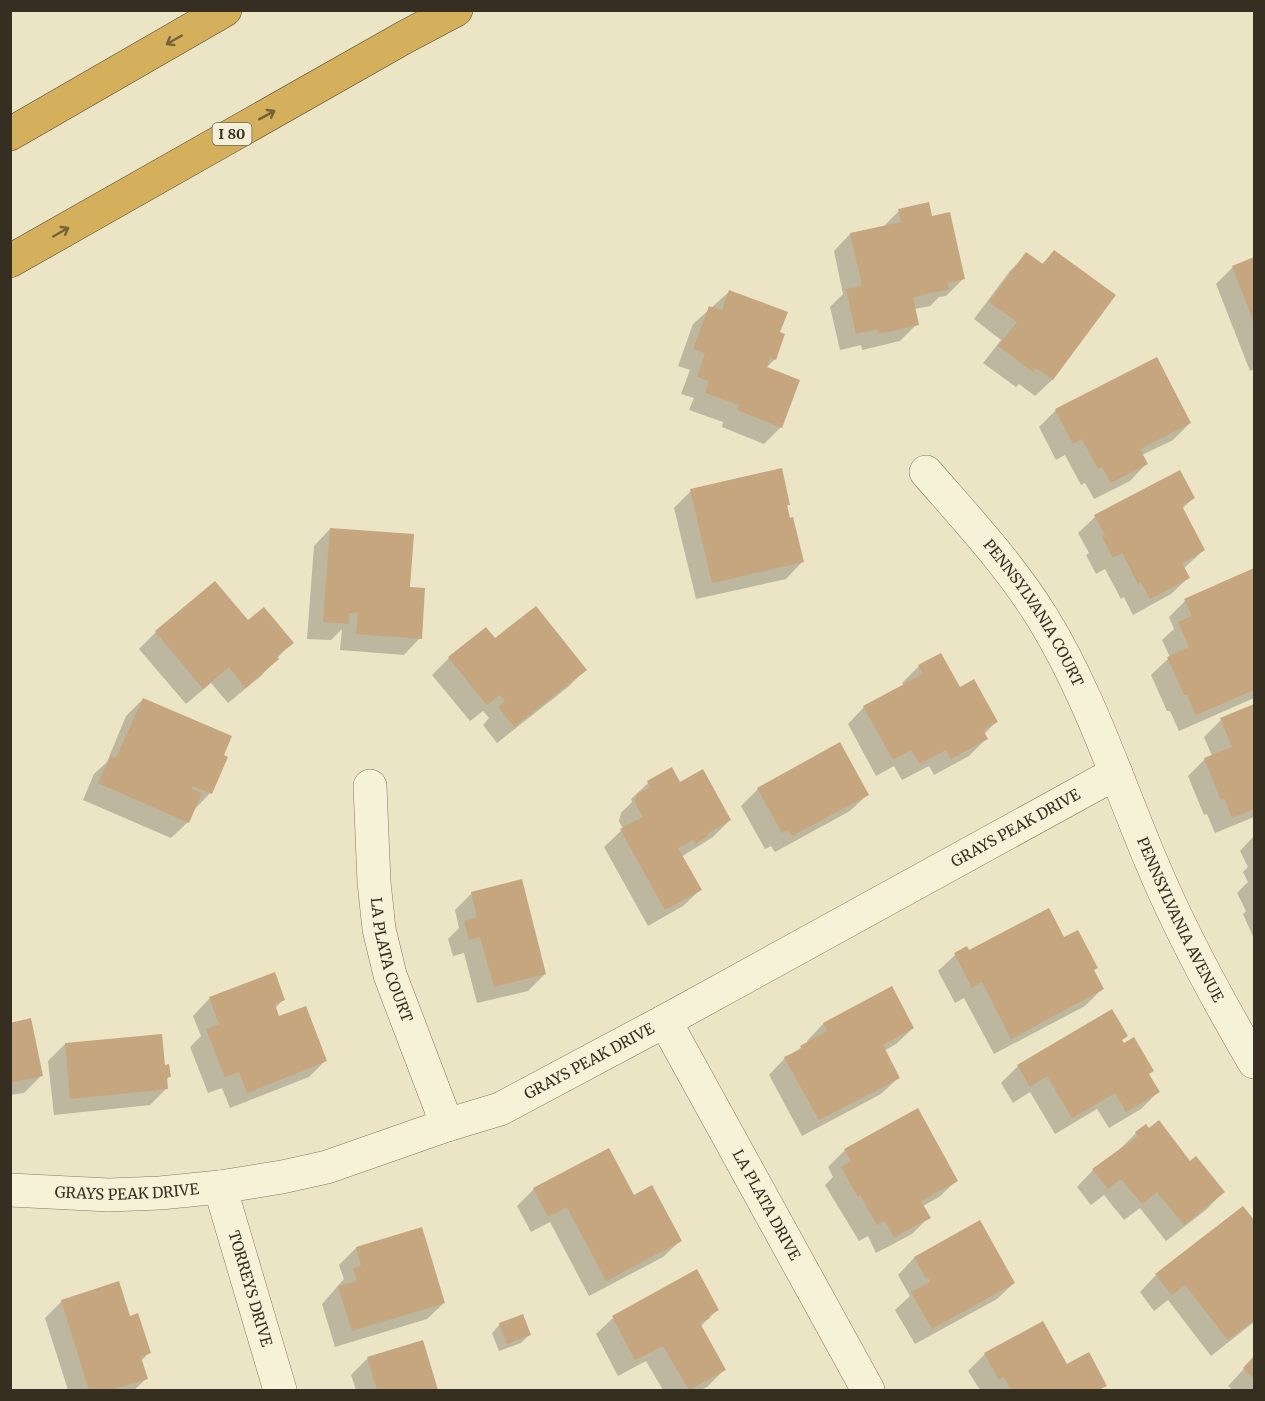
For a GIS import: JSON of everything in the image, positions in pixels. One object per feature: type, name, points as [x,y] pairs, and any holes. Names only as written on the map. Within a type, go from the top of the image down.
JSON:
[{"type":"highway","points":[[10,134],[225,10]]},
{"type":"highway","name":"I 80","points":[[10,261],[456,10]]},
{"type":"street","name":"PENNSYLVANIA COURT","points":[[926,471],[1000,558],[1041,616],[1094,716],[1116,772]]},
{"type":"street","name":"GRAYS PEAK DRIVE","points":[[10,1190],[109,1195],[160,1193],[220,1187],[282,1177],[327,1167],[500,1109],[665,1021],[1116,772]]},
{"type":"street","name":"PENNSYLVANIA AVENUE","points":[[1116,772],[1151,861],[1189,946],[1254,1062]]},
{"type":"street","name":"LA PLATA COURT","points":[[370,786],[374,882],[379,929],[390,975],[447,1125]]},
{"type":"street","name":"LA PLATA DRIVE","points":[[665,1021],[868,1390]]},
{"type":"street","name":"TORREYS DRIVE","points":[[220,1187],[280,1390]]},
{"type":"building","points":[[929,202],[932,216],[950,212],[965,279],[948,283],[949,289],[913,297],[919,325],[879,334],[877,329],[856,334],[846,289],[862,286],[850,233],[901,222],[898,209]]},
{"type":"building","points":[[1054,250],[1116,295],[1053,380],[1036,368],[1033,372],[998,346],[1017,322],[989,302],[1026,252],[1043,264]]},
{"type":"building","points":[[1254,257],[1254,323],[1232,266]]},
{"type":"building","points":[[729,290],[788,312],[780,332],[785,334],[776,360],[770,358],[767,367],[800,380],[782,428],[737,410],[739,405],[705,393],[709,381],[697,377],[705,353],[693,349],[709,306],[722,310]]},
{"type":"building","points":[[1157,357],[1191,423],[1140,449],[1148,464],[1111,483],[1102,467],[1098,469],[1082,439],[1073,444],[1055,409]]},
{"type":"building","points":[[782,468],[790,505],[787,505],[790,518],[793,517],[804,562],[712,583],[690,489]]},
{"type":"building","points":[[1180,470],[1195,498],[1182,506],[1205,550],[1182,563],[1190,578],[1150,599],[1141,582],[1138,584],[1122,553],[1113,558],[1102,537],[1105,535],[1094,515]]},
{"type":"building","points":[[330,528],[414,534],[410,587],[425,588],[422,639],[356,634],[358,613],[349,613],[349,624],[323,622]]},
{"type":"building","points":[[1254,568],[1254,690],[1196,715],[1167,657],[1189,647],[1178,622],[1192,616],[1184,599]]},
{"type":"building","points":[[215,581],[248,620],[264,607],[294,643],[277,656],[279,659],[245,688],[229,667],[203,689],[155,631]]},
{"type":"building","points":[[536,606],[587,670],[514,727],[498,707],[505,701],[500,695],[487,705],[448,657],[486,627],[495,638]]},
{"type":"building","points":[[941,653],[960,687],[974,679],[998,722],[983,730],[988,739],[951,759],[946,750],[920,764],[911,750],[893,760],[863,706],[923,674],[918,665]]},
{"type":"building","points":[[143,698],[232,736],[224,755],[228,757],[212,794],[193,786],[192,789],[202,793],[189,823],[98,783],[111,756],[116,758]]},
{"type":"building","points":[[1254,704],[1254,809],[1232,818],[1224,798],[1221,800],[1204,758],[1232,747],[1220,718]]},
{"type":"building","points":[[840,742],[869,795],[792,836],[788,830],[782,833],[757,788]]},
{"type":"building","points":[[672,767],[680,782],[703,769],[731,820],[695,844],[693,840],[678,848],[702,890],[665,910],[620,829],[643,817],[635,803],[637,794],[650,787],[647,781]]},
{"type":"building","points":[[522,879],[546,974],[494,987],[480,937],[469,940],[464,921],[477,917],[471,892]]},
{"type":"building","points":[[1049,908],[1064,937],[1078,930],[1098,968],[1094,970],[1104,989],[1011,1039],[982,982],[972,988],[954,953],[967,946],[969,950]]},
{"type":"building","points":[[275,972],[285,1000],[275,1004],[279,1016],[306,1006],[327,1061],[247,1093],[239,1072],[225,1077],[206,1029],[219,1024],[209,997]]},
{"type":"building","points":[[892,986],[914,1028],[883,1045],[900,1078],[819,1120],[784,1057],[802,1049],[800,1046],[827,1031],[823,1023]]},
{"type":"building","points":[[1112,1009],[1128,1036],[1122,1040],[1124,1043],[1134,1037],[1154,1071],[1149,1074],[1160,1092],[1126,1112],[1115,1093],[1072,1118],[1047,1076],[1030,1087],[1017,1065]]},
{"type":"building","points":[[31,1018],[43,1076],[10,1083],[10,1023]]},
{"type":"building","points":[[162,1034],[165,1065],[169,1064],[171,1077],[167,1077],[168,1089],[70,1099],[65,1043]]},
{"type":"building","points":[[918,1108],[958,1181],[921,1201],[931,1218],[894,1237],[885,1221],[877,1225],[860,1195],[858,1197],[841,1167],[851,1161],[844,1149]]},
{"type":"building","points":[[1159,1120],[1190,1161],[1196,1156],[1225,1192],[1184,1225],[1157,1192],[1142,1204],[1121,1179],[1108,1189],[1092,1169],[1138,1136],[1135,1132],[1146,1124],[1149,1128]]},
{"type":"building","points":[[609,1148],[634,1195],[652,1185],[682,1241],[606,1281],[567,1207],[548,1217],[533,1188]]},
{"type":"building","points":[[1243,1206],[1254,1220],[1254,1320],[1228,1340],[1185,1285],[1172,1295],[1155,1274]]},
{"type":"building","points":[[980,1220],[1015,1283],[932,1329],[911,1292],[930,1282],[914,1257]]},
{"type":"building","points":[[422,1227],[445,1303],[352,1331],[338,1286],[357,1281],[353,1268],[361,1266],[356,1247]]},
{"type":"building","points":[[697,1269],[719,1310],[700,1323],[726,1370],[689,1390],[663,1346],[635,1360],[612,1316]]},
{"type":"building","points":[[119,1281],[130,1316],[138,1313],[151,1353],[141,1357],[148,1379],[111,1390],[89,1390],[61,1300]]},
{"type":"building","points":[[523,1314],[531,1335],[507,1344],[499,1323]]},
{"type":"building","points":[[1043,1321],[1067,1364],[1089,1352],[1107,1386],[1098,1390],[1011,1390],[1004,1377],[999,1380],[984,1353]]},
{"type":"building","points":[[423,1340],[438,1390],[377,1390],[367,1357]]},
{"type":"building","points":[[1254,1356],[1254,1379],[1243,1368]]}]
